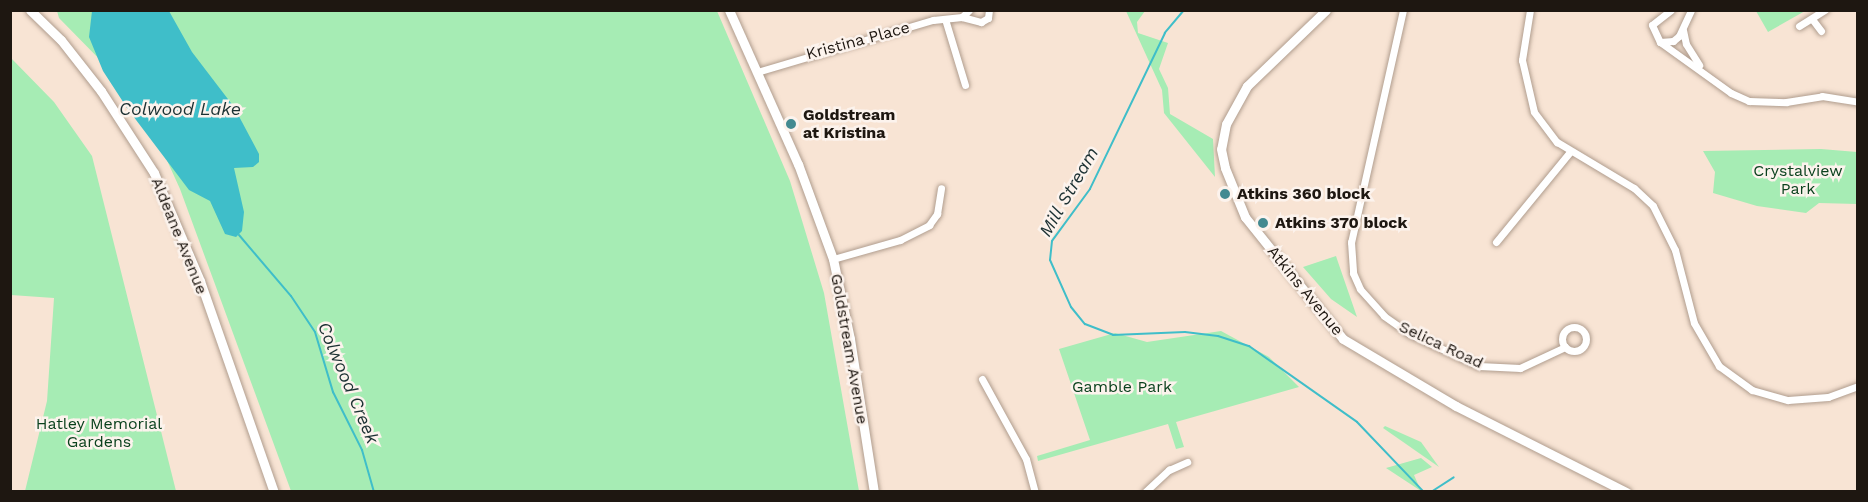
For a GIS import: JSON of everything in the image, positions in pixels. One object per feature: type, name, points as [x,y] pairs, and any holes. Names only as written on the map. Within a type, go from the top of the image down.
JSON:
[{"type":"street","name":"Aldeane Avenue","points":[[30,10],[61,40],[101,91],[153,173],[196,271],[274,492]]},
{"type":"street","name":"Goldstream Avenue","points":[[729,10],[798,164],[833,259],[850,339],[873,492]]},
{"type":"street","points":[[962,17],[969,10]]},
{"type":"street","name":"Kristina Place","points":[[757,72],[787,61],[945,19],[962,17],[981,22],[988,18],[989,10]]},
{"type":"street","name":"Atkins Avenue","points":[[1326,10],[1246,86],[1226,124],[1221,149],[1225,168],[1245,217],[1343,339],[1456,406],[1626,492]]},
{"type":"street","name":"Selica Road","points":[[1403,10],[1351,242],[1353,273],[1360,289],[1384,316],[1410,334],[1479,366],[1520,368],[1564,346]]},
{"type":"street","points":[[1530,10],[1522,60],[1528,97],[1545,130],[1570,152],[1634,188],[1653,206],[1672,242],[1694,323],[1704,346],[1735,380],[1767,396],[1788,400],[1828,397],[1857,386]]},
{"type":"street","points":[[1671,10],[1652,25],[1660,42],[1731,93],[1749,101],[1786,102],[1822,96],[1857,102]]},
{"type":"street","points":[[1660,42],[1673,41],[1683,30],[1691,10]]},
{"type":"street","points":[[1799,26],[1825,10]]},
{"type":"street","points":[[945,19],[965,85]]},
{"type":"street","points":[[1812,19],[1821,31]]},
{"type":"street","points":[[1683,30],[1691,55],[1704,72]]},
{"type":"street","points":[[1496,242],[1570,152]]},
{"type":"street","points":[[833,259],[900,240],[928,225],[936,214],[941,188]]},
{"type":"street","points":[[982,379],[1022,450],[1035,492]]},
{"type":"street","points":[[1145,492],[1169,470],[1187,462]]},
{"type":"green space","points":[[57,11],[717,11],[790,181],[824,293],[859,491],[291,491],[180,189],[160,145],[110,70],[59,18]]},
{"type":"green space","points":[[1126,11],[1145,11],[1137,22],[1138,33],[1168,43],[1159,69],[1168,88],[1170,114],[1213,139],[1215,177],[1164,113],[1162,90]]},
{"type":"green space","points":[[1756,11],[1805,11],[1768,32]]},
{"type":"green space","name":"Hatley Memorial Gardens","points":[[10,57],[54,102],[92,156],[176,491],[25,491],[47,401],[54,298],[11,295]]},
{"type":"green space","name":"Crystalview Park","points":[[1821,149],[1857,152],[1857,204],[1819,203],[1806,213],[1757,206],[1713,193],[1715,172],[1703,151]]},
{"type":"green space","points":[[1336,256],[1357,317],[1331,299],[1303,267]]},
{"type":"green space","name":"Gamble Park","points":[[1221,331],[1269,357],[1299,387],[1176,422],[1184,447],[1176,449],[1168,424],[1038,461],[1037,456],[1090,440],[1059,349],[1115,333],[1147,342]]},
{"type":"green space","points":[[1385,426],[1421,442],[1439,467],[1383,428]]},
{"type":"green space","points":[[1421,458],[1432,467],[1414,475],[1421,491],[1386,468]]},
{"type":"water","name":"Colwood Lake","points":[[92,11],[169,11],[192,52],[234,107],[259,154],[259,162],[253,167],[234,168],[244,212],[242,231],[236,237],[225,234],[210,201],[189,190],[127,108],[103,71],[89,37]]},
{"type":"waterway","name":"Mill Stream","points":[[1184,10],[1165,33],[1090,189],[1052,241],[1050,260],[1071,307],[1085,324],[1113,335],[1185,332],[1218,336],[1249,346],[1357,422],[1424,492]]},
{"type":"waterway","name":"Colwood Creek","points":[[239,235],[291,296],[315,332],[333,392],[362,450],[374,492]]},
{"type":"waterway","points":[[1431,492],[1454,477]]},
{"type":"place","name":"Goldstream at Kristina","points":[[791,124]]},
{"type":"place","name":"Atkins 360 block","points":[[1225,194]]},
{"type":"place","name":"Atkins 370 block","points":[[1263,223]]}]
